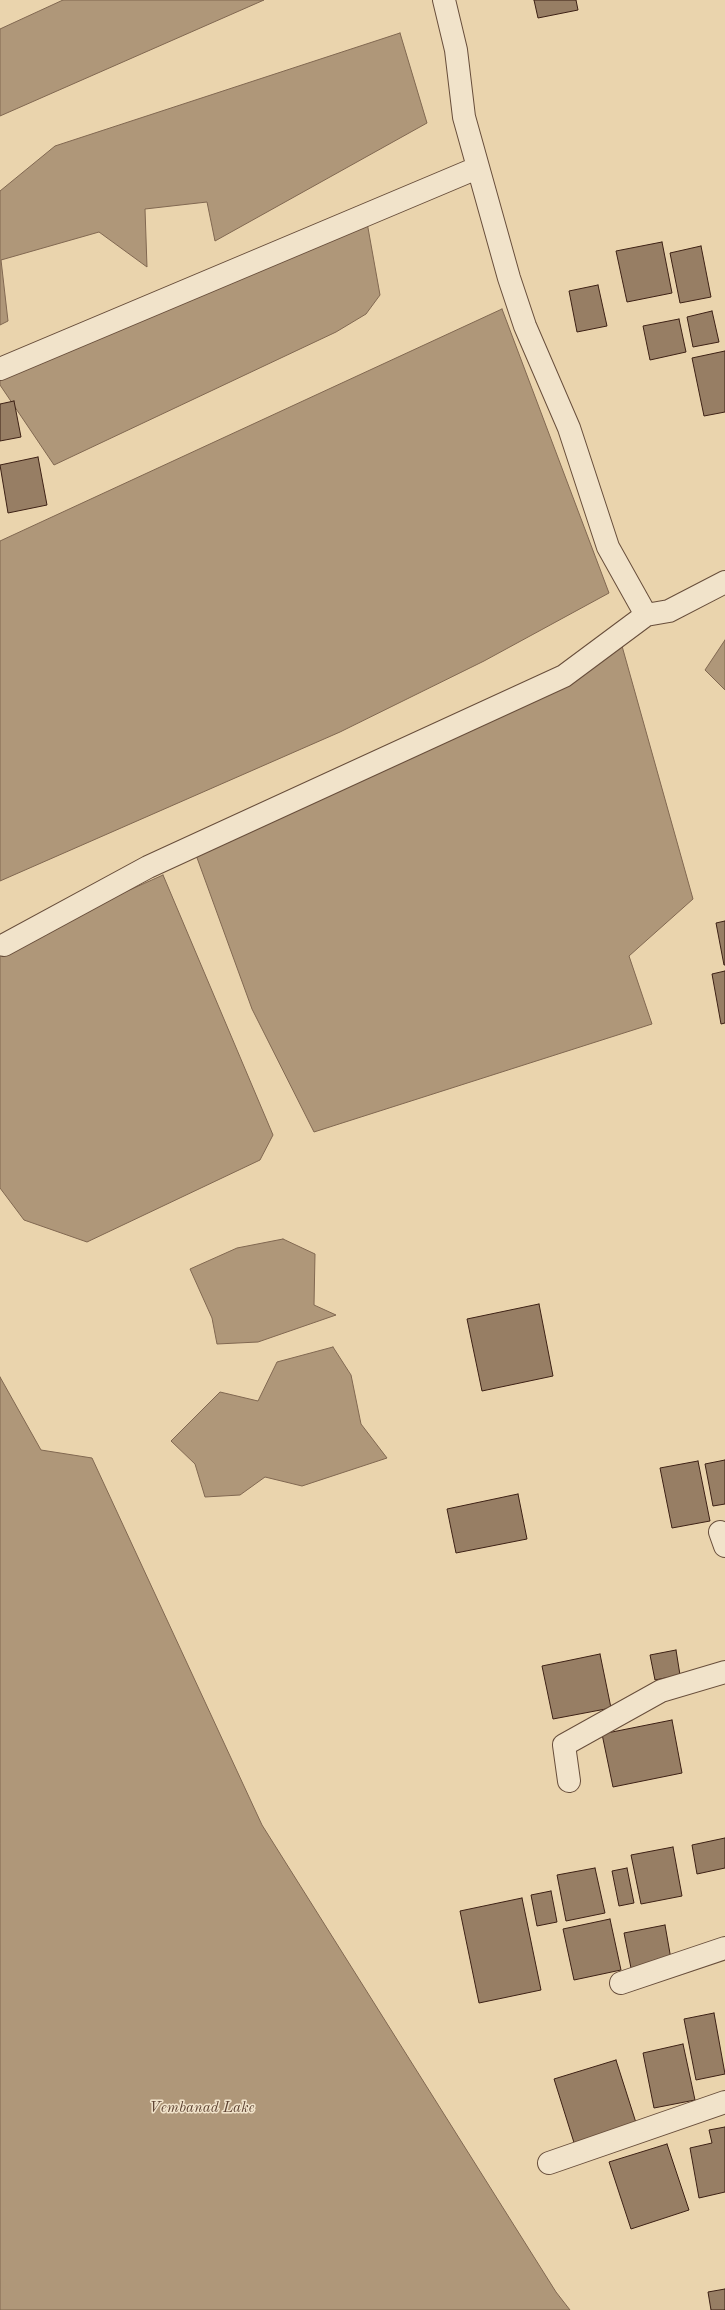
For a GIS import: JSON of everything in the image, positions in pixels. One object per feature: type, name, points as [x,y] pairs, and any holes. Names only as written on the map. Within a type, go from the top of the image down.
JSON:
[{"type":"street","points":[[444,0],[456,50],[464,118],[476,168],[525,326],[569,428],[608,547],[646,615]]},
{"type":"street","points":[[0,369],[476,168]]},
{"type":"street","points":[[4,945],[148,867],[564,676],[646,615],[669,611],[725,582]]},
{"type":"street","points":[[569,1781],[564,1745],[661,1691],[725,1672]]},
{"type":"street","points":[[621,1983],[725,1948]]},
{"type":"street","points":[[549,2163],[725,2102]]},
{"type":"water","points":[[63,0],[264,0],[0,116],[0,29]]},
{"type":"water","points":[[400,33],[427,123],[215,241],[207,202],[145,209],[147,267],[99,232],[1,260],[8,321],[0,325],[0,191],[55,146]]},
{"type":"water","points":[[365,211],[380,295],[366,314],[336,332],[54,465],[0,385],[0,374]]},
{"type":"water","points":[[502,309],[609,593],[484,661],[340,732],[0,881],[0,541]]},
{"type":"water","points":[[725,640],[725,690],[705,670]]},
{"type":"water","points":[[622,646],[693,899],[629,956],[652,1024],[314,1132],[252,1009],[196,855]]},
{"type":"water","points":[[163,875],[273,1135],[260,1160],[87,1242],[24,1220],[0,1188],[0,948]]},
{"type":"water","points":[[283,1239],[315,1254],[314,1305],[336,1315],[258,1342],[217,1344],[212,1318],[190,1269],[237,1248]]},
{"type":"water","points":[[333,1347],[351,1375],[361,1424],[387,1458],[302,1486],[265,1477],[240,1495],[205,1497],[195,1464],[171,1441],[220,1392],[258,1401],[277,1362]]},
{"type":"water","name":"Vembanad Lake","points":[[0,1377],[41,1450],[92,1458],[262,1825],[556,2292],[570,2310],[0,2310]]},
{"type":"building","points":[[534,0],[576,0],[578,10],[538,18]]},
{"type":"building","points":[[662,242],[672,293],[627,302],[616,251]]},
{"type":"building","points":[[701,246],[711,297],[680,303],[670,253]]},
{"type":"building","points":[[598,285],[607,326],[577,332],[569,291]]},
{"type":"building","points":[[712,311],[719,342],[693,347],[687,317]]},
{"type":"building","points":[[679,319],[686,352],[650,360],[643,326]]},
{"type":"building","points":[[725,351],[725,412],[704,416],[692,358]]},
{"type":"building","points":[[14,401],[21,437],[0,441],[0,404]]},
{"type":"building","points":[[38,457],[47,505],[8,513],[0,465]]},
{"type":"building","points":[[725,921],[725,965],[724,965],[716,923]]},
{"type":"building","points":[[725,971],[725,1023],[721,1024],[712,974]]},
{"type":"building","points":[[539,1304],[553,1376],[482,1391],[467,1319]]},
{"type":"building","points":[[725,1460],[725,1504],[713,1506],[705,1464]]},
{"type":"building","points":[[698,1461],[710,1521],[672,1528],[660,1468]]},
{"type":"building","points":[[518,1494],[527,1539],[456,1553],[447,1509]]},
{"type":"building","points":[[676,1650],[680,1675],[655,1680],[650,1655]]},
{"type":"building","points":[[600,1654],[611,1708],[553,1719],[542,1666]]},
{"type":"building","points":[[672,1720],[682,1773],[613,1787],[602,1734]]},
{"type":"building","points":[[725,1838],[725,1868],[697,1874],[692,1845]]},
{"type":"building","points":[[673,1847],[682,1896],[641,1904],[631,1855]]},
{"type":"building","points":[[595,1868],[605,1913],[566,1921],[557,1875]]},
{"type":"building","points":[[627,1868],[634,1903],[619,1906],[612,1871]]},
{"type":"building","points":[[551,1891],[557,1922],[537,1926],[531,1895]]},
{"type":"building","points":[[522,1898],[541,1990],[479,2003],[460,1911]]},
{"type":"building","points":[[610,1919],[621,1970],[574,1980],[563,1929]]},
{"type":"building","points":[[665,1925],[672,1965],[632,1973],[624,1933]]},
{"type":"building","points":[[714,2013],[725,2074],[696,2080],[684,2019]]},
{"type":"building","points":[[683,2044],[695,2100],[654,2108],[643,2053]]},
{"type":"building","points":[[616,2060],[638,2129],[576,2149],[554,2079]]},
{"type":"building","points":[[725,2127],[725,2192],[699,2198],[690,2148],[712,2143],[709,2130]]},
{"type":"building","points":[[667,2144],[689,2210],[631,2229],[609,2162]]},
{"type":"building","points":[[725,2289],[725,2310],[711,2310],[708,2292]]}]
